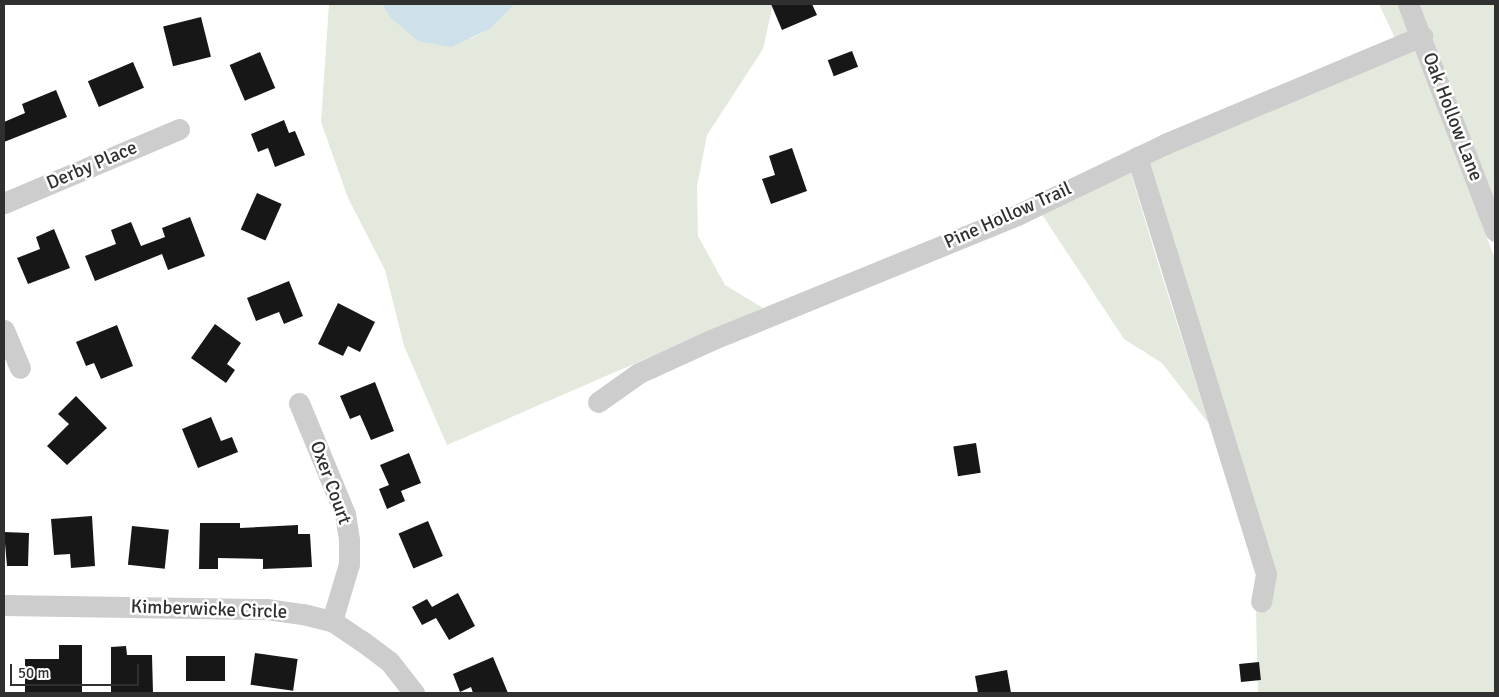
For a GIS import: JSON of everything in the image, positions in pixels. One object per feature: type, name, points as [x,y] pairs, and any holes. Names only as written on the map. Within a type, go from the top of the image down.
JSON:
[{"type":"street","name":"Oak Hollow Lane","points":[[1408,4],[1422,36],[1495,231]]},
{"type":"street","name":"Pine Hollow Trail","points":[[598,402],[639,373],[1017,215],[1137,157],[1422,36]]},
{"type":"street","name":"Derby Place","points":[[4,203],[180,129]]},
{"type":"street","points":[[1137,157],[1266,574],[1261,602]]},
{"type":"street","points":[[4,330],[20,368]]},
{"type":"street","name":"Oxer Court","points":[[299,403],[345,514],[349,540],[349,564],[332,621]]},
{"type":"street","name":"Kimberwicke Circle","points":[[4,605],[266,609],[332,621],[389,661],[414,693]]},
{"type":"shaded area","points":[[329,4],[382,4],[390,17],[470,39],[490,29],[515,4],[773,4],[763,49],[707,135],[697,186],[698,236],[725,285],[763,308],[447,445],[404,346],[385,270],[348,198],[321,122]]},
{"type":"shaded area","points":[[1379,4],[1397,4],[1409,32],[1395,38]]},
{"type":"shaded area","points":[[1419,4],[1495,4],[1495,202],[1434,41]]},
{"type":"shaded area","points":[[1415,49],[1495,259],[1495,693],[1258,693],[1256,610],[1269,611],[1276,574],[1148,161]]},
{"type":"shaded area","points":[[1130,170],[1209,424],[1162,363],[1124,339],[1041,213]]},
{"type":"water","points":[[382,4],[515,4],[490,29],[451,47],[418,41],[390,17]]},
{"type":"building","points":[[771,4],[812,4],[817,15],[782,30]]},
{"type":"building","points":[[201,17],[211,57],[173,66],[163,26]]},
{"type":"building","points":[[852,51],[858,67],[834,76],[828,60]]},
{"type":"building","points":[[260,52],[275,88],[245,101],[230,65]]},
{"type":"building","points":[[133,62],[144,88],[99,107],[88,81]]},
{"type":"building","points":[[56,90],[67,117],[4,142],[4,122],[25,113],[22,104]]},
{"type":"building","points":[[284,120],[289,133],[295,131],[305,155],[275,167],[268,148],[258,152],[251,134]]},
{"type":"building","points":[[792,148],[807,191],[771,204],[762,179],[775,175],[769,156]]},
{"type":"building","points":[[257,193],[282,204],[265,241],[241,230]]},
{"type":"building","points":[[190,217],[205,256],[168,270],[162,254],[95,281],[85,256],[116,244],[111,230],[131,222],[141,246],[165,237],[162,228]]},
{"type":"building","points":[[54,229],[70,268],[28,284],[17,258],[40,249],[36,237]]},
{"type":"building","points":[[289,281],[303,316],[284,324],[279,312],[256,321],[247,298]]},
{"type":"building","points":[[338,303],[375,322],[360,352],[348,346],[343,356],[318,344]]},
{"type":"building","points":[[215,324],[241,343],[227,364],[235,370],[226,383],[191,358]]},
{"type":"building","points":[[117,325],[133,366],[101,379],[94,363],[86,366],[76,342]]},
{"type":"building","points":[[375,382],[394,431],[371,440],[360,415],[350,419],[340,396]]},
{"type":"building","points":[[76,396],[107,428],[67,465],[47,446],[69,424],[58,414]]},
{"type":"building","points":[[211,417],[221,441],[232,437],[238,452],[198,468],[182,429]]},
{"type":"building","points":[[976,443],[981,473],[958,476],[953,447]]},
{"type":"building","points":[[409,453],[421,483],[401,491],[405,501],[387,509],[379,489],[389,485],[380,465]]},
{"type":"building","points":[[92,516],[95,566],[71,568],[70,554],[54,555],[51,519]]},
{"type":"building","points":[[428,521],[443,556],[413,568],[399,534]]},
{"type":"building","points":[[200,523],[240,523],[240,528],[298,525],[298,534],[310,534],[312,567],[263,569],[263,559],[218,558],[218,569],[199,569]]},
{"type":"building","points":[[132,526],[169,530],[165,569],[128,565]]},
{"type":"building","points":[[4,532],[29,533],[28,566],[7,566]]},
{"type":"building","points":[[458,593],[475,626],[449,640],[436,618],[422,625],[412,607],[427,599],[432,607]]},
{"type":"building","points":[[59,645],[82,645],[82,693],[25,693],[25,659],[59,659]]},
{"type":"building","points":[[126,646],[127,655],[152,655],[153,693],[111,693],[111,647]]},
{"type":"building","points":[[255,653],[298,659],[293,691],[251,685]]},
{"type":"building","points":[[186,656],[225,656],[225,681],[186,681]]},
{"type":"building","points":[[493,657],[508,693],[473,693],[471,687],[460,692],[453,674]]},
{"type":"building","points":[[1259,662],[1261,680],[1241,682],[1239,664]]},
{"type":"building","points":[[1007,670],[1011,693],[978,693],[975,676]]}]
